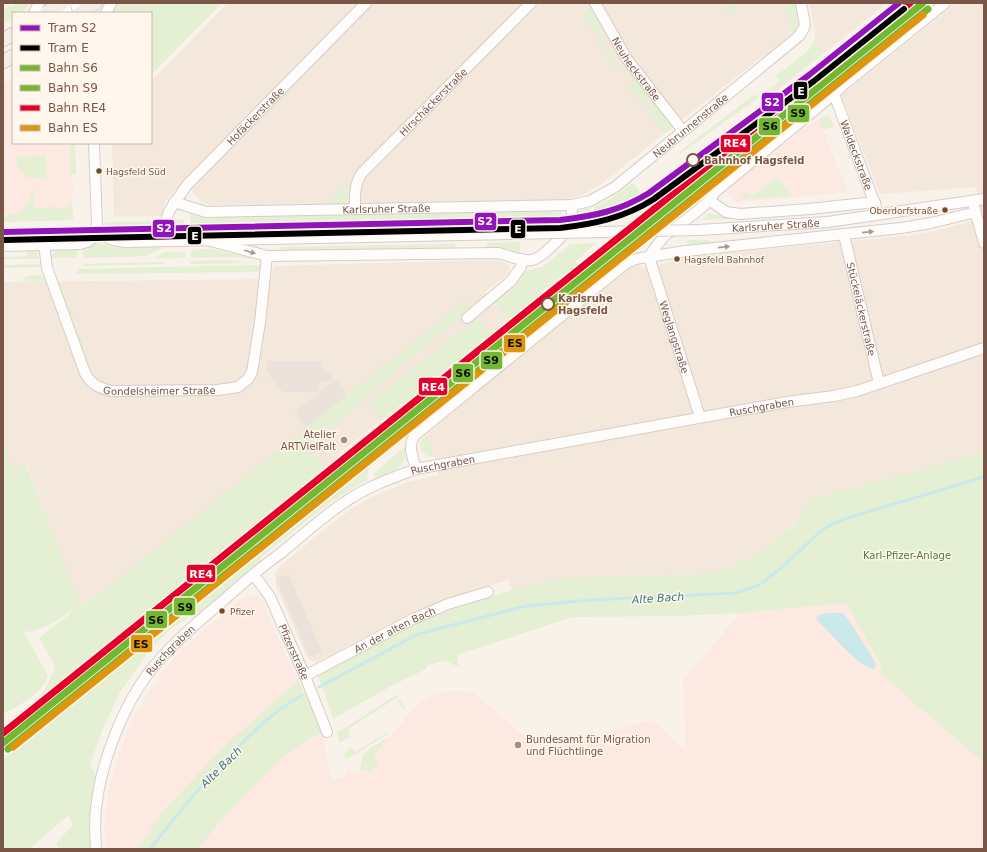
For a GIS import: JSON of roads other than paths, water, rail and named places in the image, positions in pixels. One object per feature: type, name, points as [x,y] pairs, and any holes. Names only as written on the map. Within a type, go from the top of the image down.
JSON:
[{"type":"main road","points":[[48,12],[64,3]]},
{"type":"main road","points":[[82,12],[95,3]]},
{"type":"main road","points":[[3,40],[12,35]]},
{"type":"main road","points":[[3,62],[12,57]]},
{"type":"street","points":[[34,12],[39,3]]},
{"type":"street","points":[[75,3],[80,12]]},
{"type":"street","points":[[106,12],[111,3]]},
{"type":"street","name":"Hofäckerstraße","points":[[167,241],[168,213],[174,202],[187,185],[366,3]]},
{"type":"street","name":"Hirschäckerstraße","points":[[356,209],[355,186],[362,174],[531,3]]},
{"type":"street","name":"Neuheckstraße","points":[[595,3],[629,63],[683,131]]},
{"type":"street","name":"Neubrunnenstraße","points":[[572,206],[590,201],[615,187],[796,39],[804,28],[805,21],[800,3]]},
{"type":"street","points":[[649,257],[662,239],[710,200],[715,192],[728,180],[945,3]]},
{"type":"street","name":"Waldeckstraße","points":[[834,94],[875,202],[878,215]]},
{"type":"street","points":[[3,246],[84,243],[100,233],[96,220],[94,144]]},
{"type":"street","name":"Karlsruher Straße","points":[[100,233],[110,240],[167,241],[548,232],[671,231],[828,222],[984,199]]},
{"type":"street","name":"Karlsruher Straße","points":[[710,200],[726,212],[740,214],[875,202]]},
{"type":"street","points":[[972,201],[984,243]]},
{"type":"street","name":"Karlsruher Straße","points":[[174,202],[206,212],[572,206],[570,224],[563,234],[541,256],[532,260],[522,260],[498,253],[267,256],[207,240]]},
{"type":"street","name":"Karlsruher Straße","points":[[416,469],[411,446],[411,441],[415,435],[625,264],[633,260],[686,251],[921,226],[976,212]]},
{"type":"street","name":"Stückeläckerstraße","points":[[844,235],[879,383]]},
{"type":"street","name":"Gondelsheimer Straße","points":[[44,244],[47,268],[85,373],[95,386],[112,390],[218,390],[233,389],[244,383],[252,372],[260,322],[267,256]]},
{"type":"street","name":"Weglangstraße","points":[[649,257],[700,417]]},
{"type":"street","points":[[467,318],[511,281],[520,267],[522,260]]},
{"type":"street","name":"Ruschgraben","points":[[96,849],[95,815],[100,784],[114,737],[130,701],[146,676],[190,628],[273,558],[344,502],[372,486],[416,469],[700,417],[857,391],[984,348]]},
{"type":"street","name":"Pfizerstraße","points":[[254,574],[270,597],[305,676],[327,732]]},
{"type":"street","name":"An der alten Bach","points":[[305,676],[413,619],[448,604],[488,592]]},
{"type":"water","points":[[826,613],[841,613],[845,615],[875,662],[876,667],[874,669],[869,668],[854,658],[816,618]]},
{"type":"waterway","name":"Alte Bach","points":[[319,687],[418,634],[526,606],[590,600],[735,593],[762,583],[781,568],[822,530],[830,525],[844,519],[984,477]]},
{"type":"waterway","name":"Alte Bach","points":[[150,849],[193,796],[224,761],[274,714],[302,695]]},
{"type":"railway","points":[[3,751],[55,703]]},
{"type":"railway","points":[[3,732],[36,709]]},
{"type":"tram line","name":"S2","points":[[3,232],[560,220],[606,212],[628,204],[649,193],[809,75],[899,3]]},
{"type":"tram line","name":"E","points":[[3,240],[560,228],[597,222],[631,211],[654,199],[814,81],[904,9]]},
{"type":"rail line","name":"RE4","points":[[3,733],[910,3]]},
{"type":"rail line","name":"S6","points":[[3,743],[923,3]]},
{"type":"rail line","name":"S9","points":[[8,749],[928,9]]},
{"type":"rail line","name":"ES","points":[[13,747],[923,15]]},
{"type":"place","name":"Bahnhof Hagsfeld","points":[[693,160]]},
{"type":"place","name":"Hagsfeld Süd","points":[[99,171]]},
{"type":"place","name":"Oberdorfstraße","points":[[945,210]]},
{"type":"place","name":"Hagsfeld Bahnhof","points":[[677,259]]},
{"type":"place","name":"Karlsruhe Hagsfeld","points":[[548,304]]},
{"type":"place","name":"Atelier ARTVielFalt","points":[[344,440]]},
{"type":"place","name":"Pfizer","points":[[222,611]]},
{"type":"place","name":"Bundesamt für Migration und Flüchtlinge","points":[[518,745]]},
{"type":"park label","name":"Karl-Pfizer-Anlage","points":[[907,555]]}]
